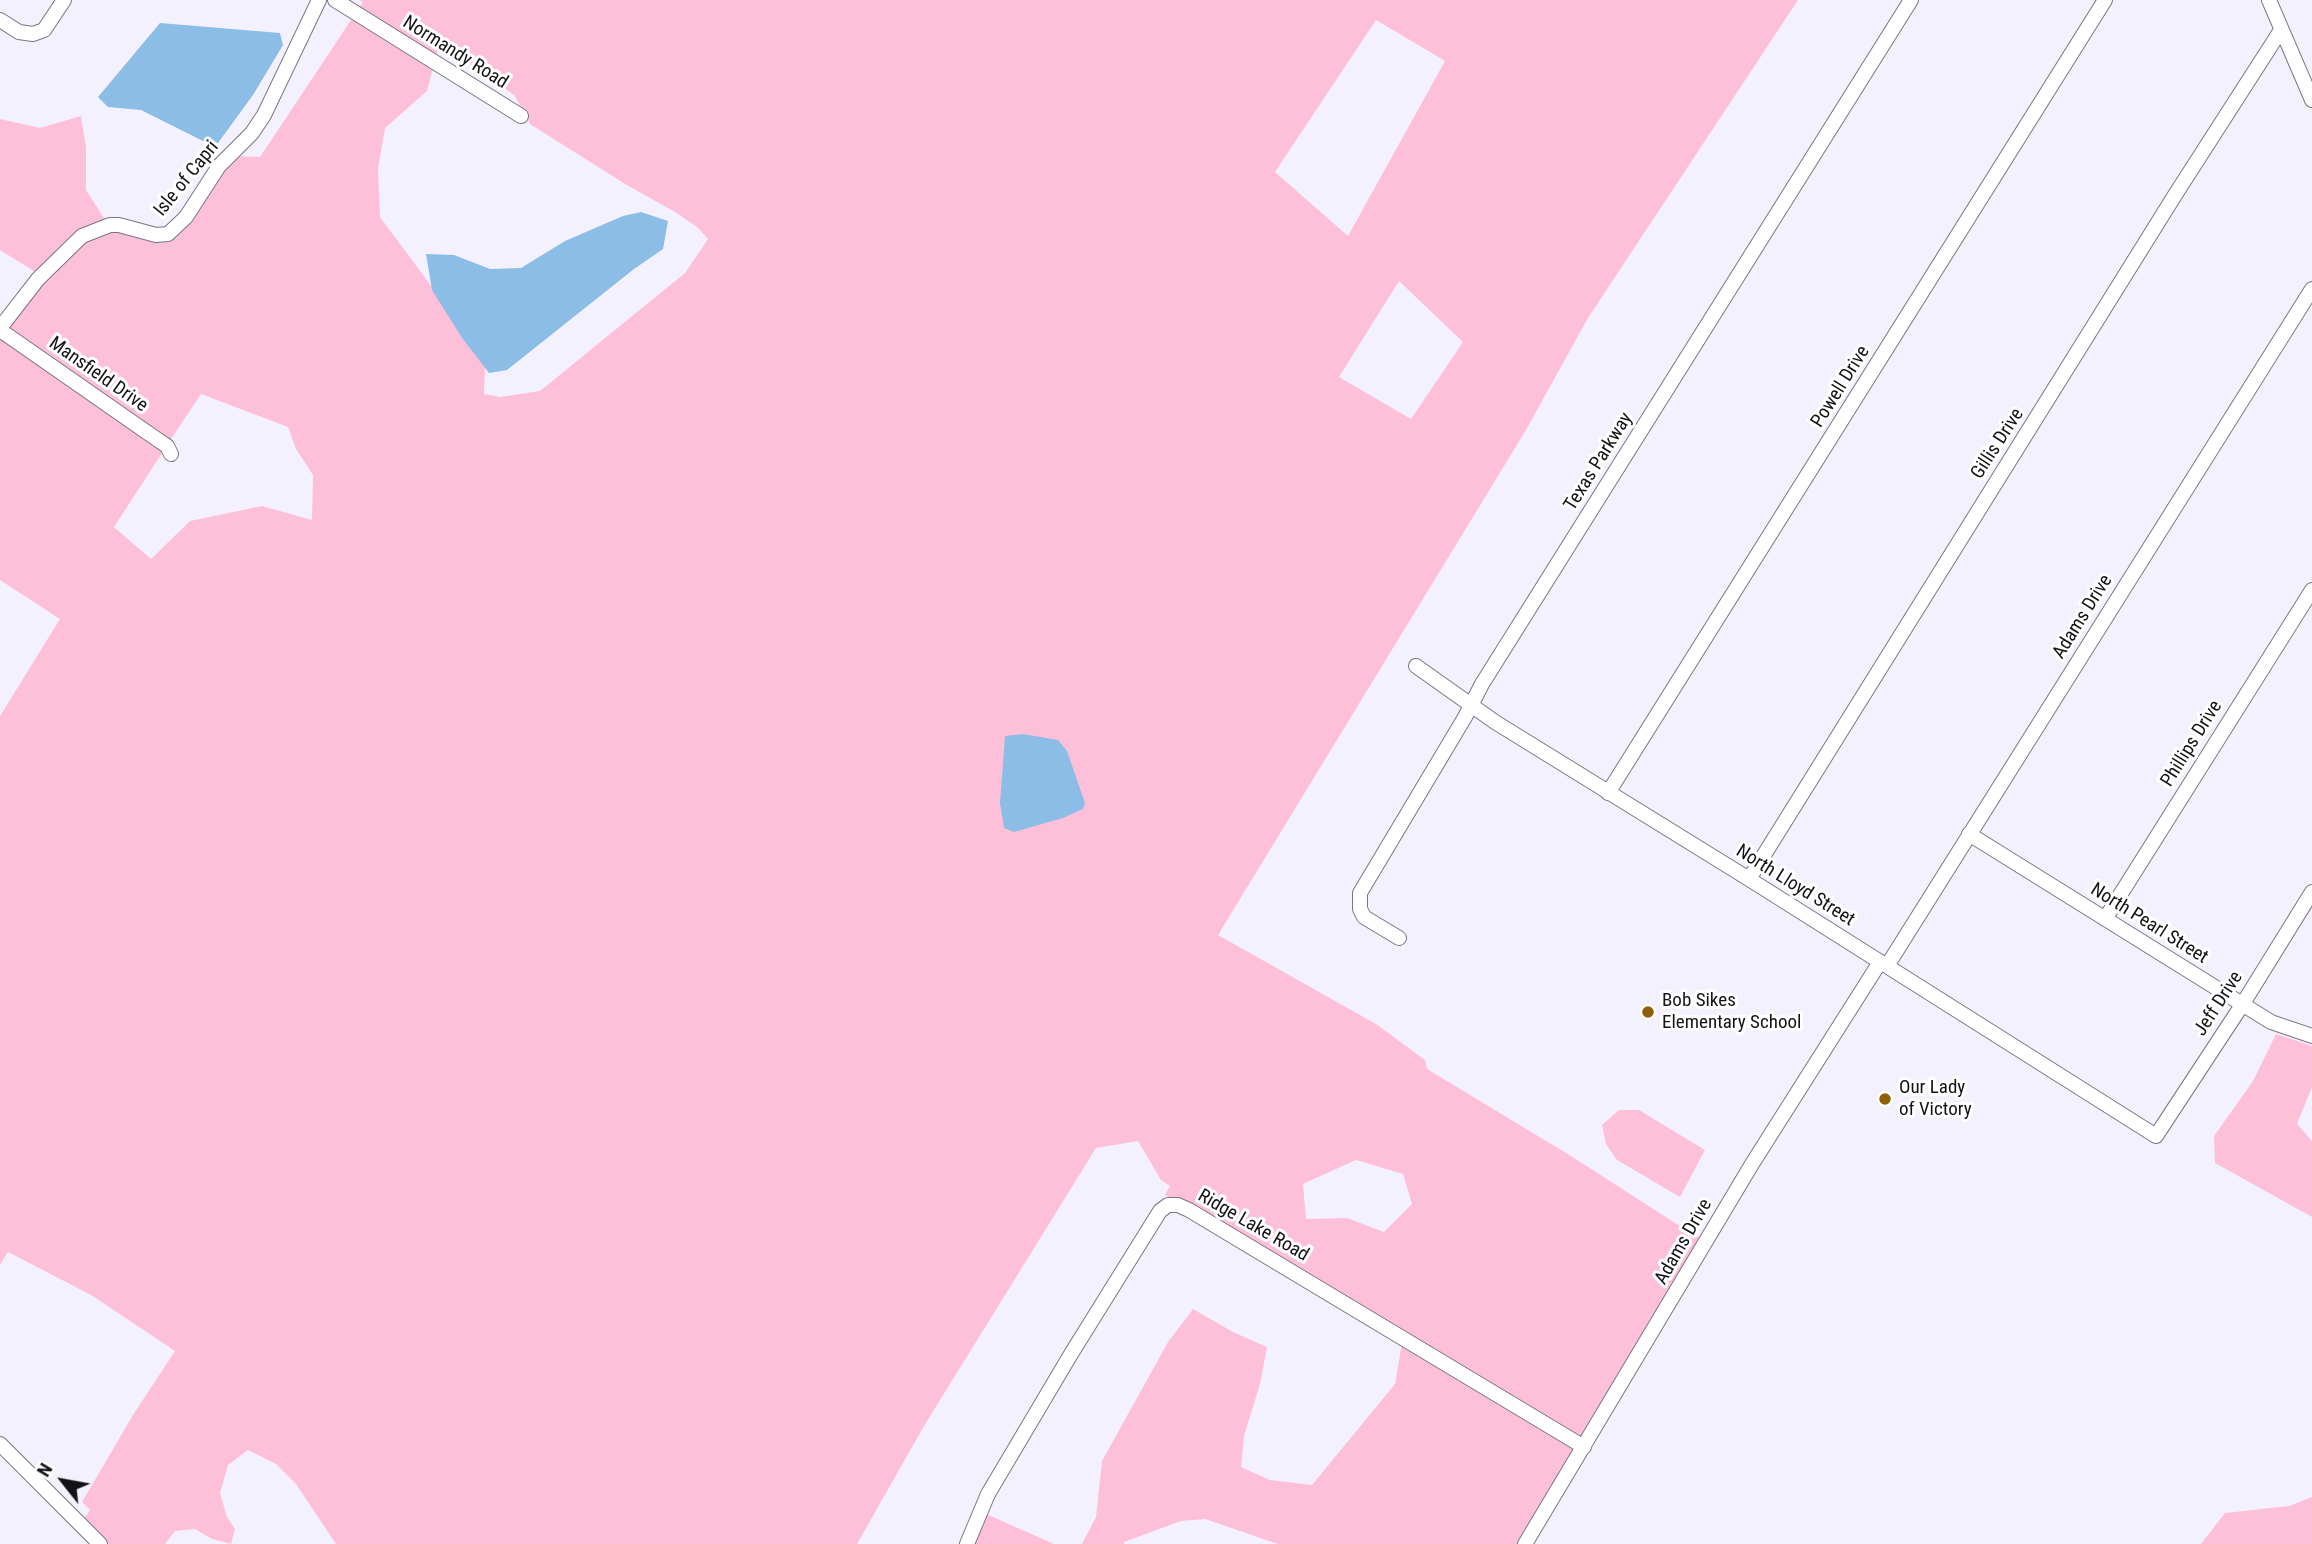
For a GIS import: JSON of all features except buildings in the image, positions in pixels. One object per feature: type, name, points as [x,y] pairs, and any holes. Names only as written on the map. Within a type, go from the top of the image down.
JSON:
[{"type":"street","points":[[0,20],[19,32],[33,34],[42,31],[64,0]]},
{"type":"street","name":"Isle of Capri","points":[[0,329],[38,279],[82,236],[110,225],[156,235],[168,234],[186,217],[219,166],[252,133],[264,115],[320,0]]},
{"type":"street","name":"Normandy Road","points":[[335,0],[521,116]]},
{"type":"street","name":"Texas Parkway","points":[[1399,938],[1364,917],[1360,908],[1360,893],[1482,684],[1911,0]]},
{"type":"street","name":"Powell Drive","points":[[1608,793],[2105,0]]},
{"type":"street","points":[[2269,0],[2312,100]]},
{"type":"street","name":"Gillis Drive","points":[[1749,879],[2175,195],[2281,30]]},
{"type":"street","name":"Adams Drive","points":[[1525,1544],[1752,1164],[1969,834],[2312,289]]},
{"type":"street","name":"Mansfield Drive","points":[[0,329],[167,446],[171,454]]},
{"type":"street","name":"Phillips Drive","points":[[2105,919],[2312,590]]},
{"type":"street","name":"North Lloyd Street","points":[[1416,666],[1471,705],[1608,793],[2156,1136]]},
{"type":"street","name":"North Pearl Street","points":[[1969,834],[2242,1005],[2281,1027],[2312,1036]]},
{"type":"street","name":"Jeff Drive","points":[[2156,1136],[2312,892]]},
{"type":"street","name":"Ridge Lake Road","points":[[967,1544],[988,1494],[1078,1342],[1160,1211],[1168,1205],[1178,1205],[1189,1210],[1584,1447]]},
{"type":"street","points":[[0,1444],[100,1544]]},
{"type":"shaded area","points":[[359,0],[1798,0],[1588,318],[1526,430],[1218,935],[1376,1024],[1425,1060],[1427,1069],[1571,1156],[1697,1237],[1703,1236],[1582,1440],[1165,1195],[1170,1186],[1161,1180],[1138,1141],[1096,1148],[924,1426],[857,1544],[336,1544],[296,1484],[276,1464],[248,1450],[228,1465],[220,1493],[227,1517],[235,1529],[231,1544],[212,1539],[195,1529],[175,1531],[165,1544],[107,1544],[83,1520],[90,1510],[82,1502],[133,1415],[175,1351],[91,1295],[8,1252],[0,1265],[0,716],[60,619],[0,580],[0,337],[164,450],[114,527],[151,559],[190,521],[262,506],[312,520],[313,475],[296,449],[288,427],[201,394],[169,442],[8,330],[33,294],[83,243],[112,230],[158,240],[235,156],[260,157],[353,17],[433,68],[427,91],[385,128],[378,169],[380,217],[432,287],[462,338],[485,367],[484,394],[500,397],[540,391],[685,273],[708,239],[697,227],[675,212],[530,124],[528,115],[514,95],[441,44],[435,58],[358,9],[363,2]],"holes":[[[1376,20],[1445,61],[1348,236],[1275,172]],[[1399,281],[1463,342],[1411,419],[1339,377]],[[1356,1160],[1403,1174],[1412,1204],[1384,1232],[1347,1218],[1306,1219],[1303,1184]]]},
{"type":"shaded area","points":[[81,116],[86,147],[86,190],[106,221],[37,273],[0,250],[0,119],[40,128]]},
{"type":"shaded area","points":[[2276,1034],[2312,1046],[2312,1087],[2297,1124],[2312,1141],[2312,1217],[2215,1163],[2214,1136],[2253,1081]]},
{"type":"shaded area","points":[[1619,1110],[1639,1110],[1705,1150],[1680,1197],[1617,1160],[1606,1144],[1602,1125]]},
{"type":"shaded area","points":[[1193,1309],[1233,1332],[1267,1347],[1260,1384],[1244,1436],[1241,1467],[1270,1480],[1312,1485],[1395,1384],[1402,1343],[1577,1448],[1519,1544],[1278,1544],[1205,1519],[1181,1521],[1124,1544],[1082,1544],[1096,1517],[1102,1461],[1168,1342]]},
{"type":"shaded area","points":[[2312,1497],[2312,1544],[2201,1544],[2225,1513],[2289,1506]]},
{"type":"shaded area","points":[[986,1514],[1054,1544],[973,1544]]},
{"type":"water","points":[[160,23],[280,33],[283,45],[253,95],[215,147],[141,110],[108,107],[98,97]]},
{"type":"water","points":[[641,212],[668,221],[663,249],[507,370],[489,373],[462,338],[432,290],[426,254],[454,255],[490,269],[521,268],[565,241],[623,216]]},
{"type":"water","points":[[1023,734],[1058,740],[1067,751],[1085,803],[1083,809],[1063,818],[1014,832],[1004,828],[1000,803],[1005,736]]},
{"type":"place","name":"Bob Sikes Elementary School","points":[[1648,1012]]},
{"type":"place","name":"Our Lady of Victory","points":[[1885,1099]]}]
